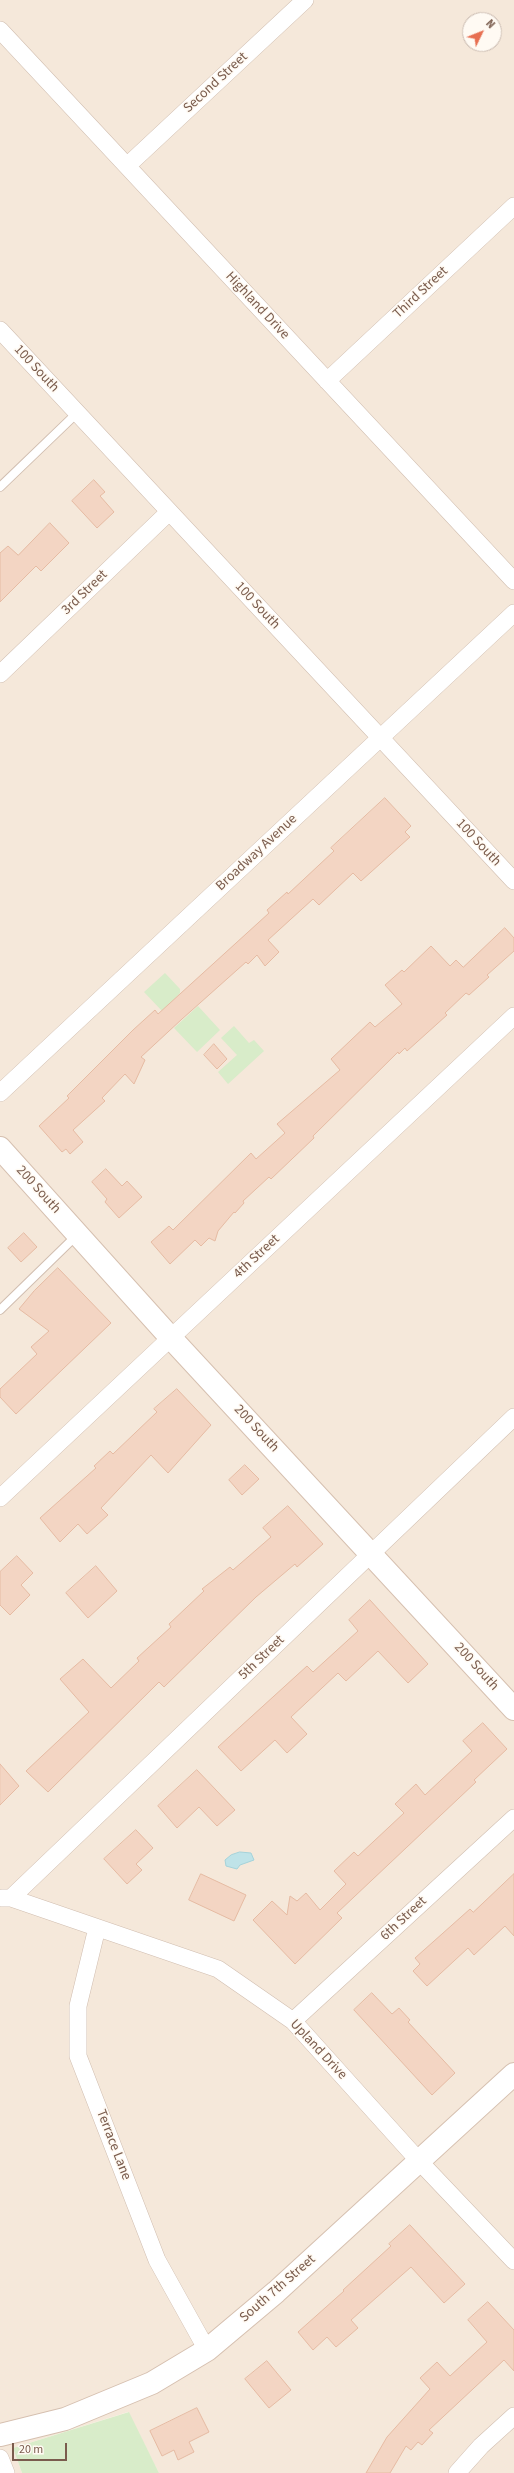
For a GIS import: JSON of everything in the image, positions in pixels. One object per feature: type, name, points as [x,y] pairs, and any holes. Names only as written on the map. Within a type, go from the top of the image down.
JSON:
[{"type":"street","name":"Second Street","points":[[127,166],[305,0]]},
{"type":"street","name":"Highland Drive","points":[[0,30],[514,581]]},
{"type":"street","name":"Third Street","points":[[327,381],[514,206]]},
{"type":"street","name":"100 South","points":[[0,330],[514,881]]},
{"type":"street","name":"3rd Street","points":[[0,674],[169,512]]},
{"type":"street","name":"Broadway Avenue","points":[[0,1093],[514,612]]},
{"type":"street","name":"4th Street","points":[[0,1498],[514,1016]]},
{"type":"street","name":"200 South","points":[[0,1148],[170,1337],[514,1709]]},
{"type":"street","name":"5th Street","points":[[6,1898],[514,1417]]},
{"type":"street","name":"6th Street","points":[[293,2021],[514,1818]]},
{"type":"street","name":"Upland Drive","points":[[6,1898],[218,1969],[293,2021],[418,2161],[514,2261]]},
{"type":"street","name":"Terrace Lane","points":[[97,1928],[78,2006],[78,2056],[157,2260],[207,2350]]},
{"type":"street","name":"South 7th Street","points":[[0,2436],[65,2419],[152,2383],[207,2350],[276,2292],[514,2074]]},
{"type":"street","points":[[457,2473],[481,2446],[514,2416]]},
{"type":"street","points":[[0,2458],[6,2473]]},
{"type":"lane","points":[[0,487],[77,413]]},
{"type":"lane","points":[[0,1310],[77,1234]]},
{"type":"shaded area","points":[[0,0],[514,0],[514,2473],[159,2473],[128,2412],[13,2448],[22,2473],[0,2473]]},
{"type":"green space","points":[[165,973],[180,989],[180,993],[163,1012],[144,992]]},
{"type":"green space","points":[[198,1006],[220,1030],[197,1052],[174,1028]]},
{"type":"green space","points":[[234,1026],[249,1043],[254,1040],[264,1051],[228,1084],[218,1072],[237,1055],[221,1038]]},
{"type":"green space","points":[[129,2412],[159,2473],[22,2473],[13,2448]]},
{"type":"water","points":[[240,1852],[251,1853],[254,1860],[240,1865],[237,1869],[226,1866],[225,1860],[231,1855]]},
{"type":"building","points":[[94,480],[105,492],[100,496],[114,512],[97,528],[72,501]]},
{"type":"building","points":[[50,523],[69,543],[41,571],[36,566],[0,602],[0,553],[8,546],[18,555]]},
{"type":"building","points":[[385,798],[411,826],[405,832],[410,837],[361,881],[353,873],[319,905],[313,899],[268,940],[279,952],[265,966],[257,955],[248,964],[246,962],[182,1019],[141,1057],[145,1060],[134,1084],[125,1074],[102,1098],[105,1101],[73,1130],[83,1142],[70,1154],[66,1149],[62,1152],[39,1126],[69,1098],[67,1096],[133,1030],[155,1010],[158,1014],[269,913],[267,910],[287,892],[288,894],[334,851],[331,848]]},
{"type":"building","points":[[505,928],[514,938],[514,951],[487,975],[489,977],[469,995],[466,993],[445,1013],[447,1015],[407,1051],[405,1048],[399,1054],[398,1052],[313,1136],[314,1138],[271,1179],[269,1177],[243,1201],[244,1203],[235,1213],[234,1212],[218,1231],[215,1241],[209,1238],[201,1246],[195,1240],[170,1264],[151,1242],[169,1226],[173,1230],[251,1153],[256,1159],[285,1133],[277,1124],[340,1070],[331,1059],[370,1022],[375,1027],[402,1004],[385,985],[402,970],[404,972],[431,946],[450,966],[456,960],[463,967]]},
{"type":"building","points":[[214,1044],[227,1059],[217,1069],[204,1055]]},
{"type":"building","points":[[106,1169],[122,1186],[127,1181],[142,1197],[119,1218],[105,1202],[107,1199],[92,1182]]},
{"type":"building","points":[[24,1233],[37,1247],[21,1262],[8,1248]]},
{"type":"building","points":[[58,1268],[111,1323],[16,1414],[0,1397],[0,1389],[37,1354],[31,1347],[49,1331],[19,1309],[34,1291]]},
{"type":"building","points":[[177,1389],[211,1425],[168,1473],[151,1455],[101,1508],[108,1515],[87,1534],[78,1524],[60,1542],[40,1518],[96,1468],[94,1466],[110,1451],[113,1454],[157,1412],[154,1409]]},
{"type":"building","points":[[245,1465],[259,1479],[242,1495],[229,1480]]},
{"type":"building","points":[[288,1506],[323,1544],[297,1567],[295,1564],[256,1597],[164,1687],[159,1682],[48,1792],[26,1771],[89,1712],[60,1679],[83,1659],[111,1688],[139,1661],[137,1658],[171,1627],[169,1624],[204,1591],[202,1589],[230,1567],[233,1570],[271,1537],[263,1528]]},
{"type":"building","points":[[17,1556],[33,1573],[21,1585],[30,1595],[10,1615],[0,1605],[0,1572]]},
{"type":"building","points":[[96,1566],[117,1591],[88,1618],[66,1593]]},
{"type":"building","points":[[370,1600],[428,1664],[408,1683],[378,1651],[346,1681],[338,1673],[291,1717],[307,1734],[287,1753],[275,1740],[241,1771],[218,1747],[307,1666],[313,1672],[358,1631],[349,1620]]},
{"type":"building","points":[[483,1723],[507,1749],[474,1780],[476,1782],[337,1913],[342,1918],[295,1964],[253,1920],[272,1901],[287,1915],[290,1896],[297,1901],[306,1893],[320,1910],[346,1884],[334,1871],[354,1852],[358,1856],[404,1813],[395,1804],[416,1784],[425,1795],[472,1751],[463,1741]]},
{"type":"building","points":[[0,1764],[19,1786],[0,1805]]},
{"type":"building","points":[[197,1770],[235,1810],[217,1826],[199,1807],[177,1828],[158,1806]]},
{"type":"building","points":[[136,1830],[153,1848],[136,1864],[142,1870],[127,1884],[104,1859]]},
{"type":"building","points":[[201,1874],[246,1895],[234,1921],[189,1900]]},
{"type":"building","points":[[514,1874],[514,1936],[505,1926],[474,1955],[468,1948],[427,1986],[413,1971],[420,1964],[415,1958],[470,1909],[473,1912]]},
{"type":"building","points":[[372,1993],[392,2014],[399,2008],[410,2020],[408,2022],[455,2073],[432,2095],[354,2010]]},
{"type":"building","points":[[410,2225],[465,2284],[444,2303],[411,2267],[351,2320],[358,2328],[336,2347],[327,2337],[313,2350],[298,2332],[344,2291],[343,2290],[391,2246],[389,2244]]},
{"type":"building","points":[[488,2302],[514,2330],[514,2371],[504,2360],[429,2430],[433,2433],[422,2445],[418,2442],[411,2450],[406,2446],[390,2473],[366,2473],[387,2437],[430,2389],[420,2378],[437,2362],[450,2376],[487,2342],[468,2320]]},
{"type":"building","points":[[267,2361],[291,2390],[269,2408],[245,2379]]},
{"type":"building","points":[[197,2408],[209,2432],[189,2442],[194,2452],[178,2460],[174,2450],[162,2456],[150,2431]]}]
